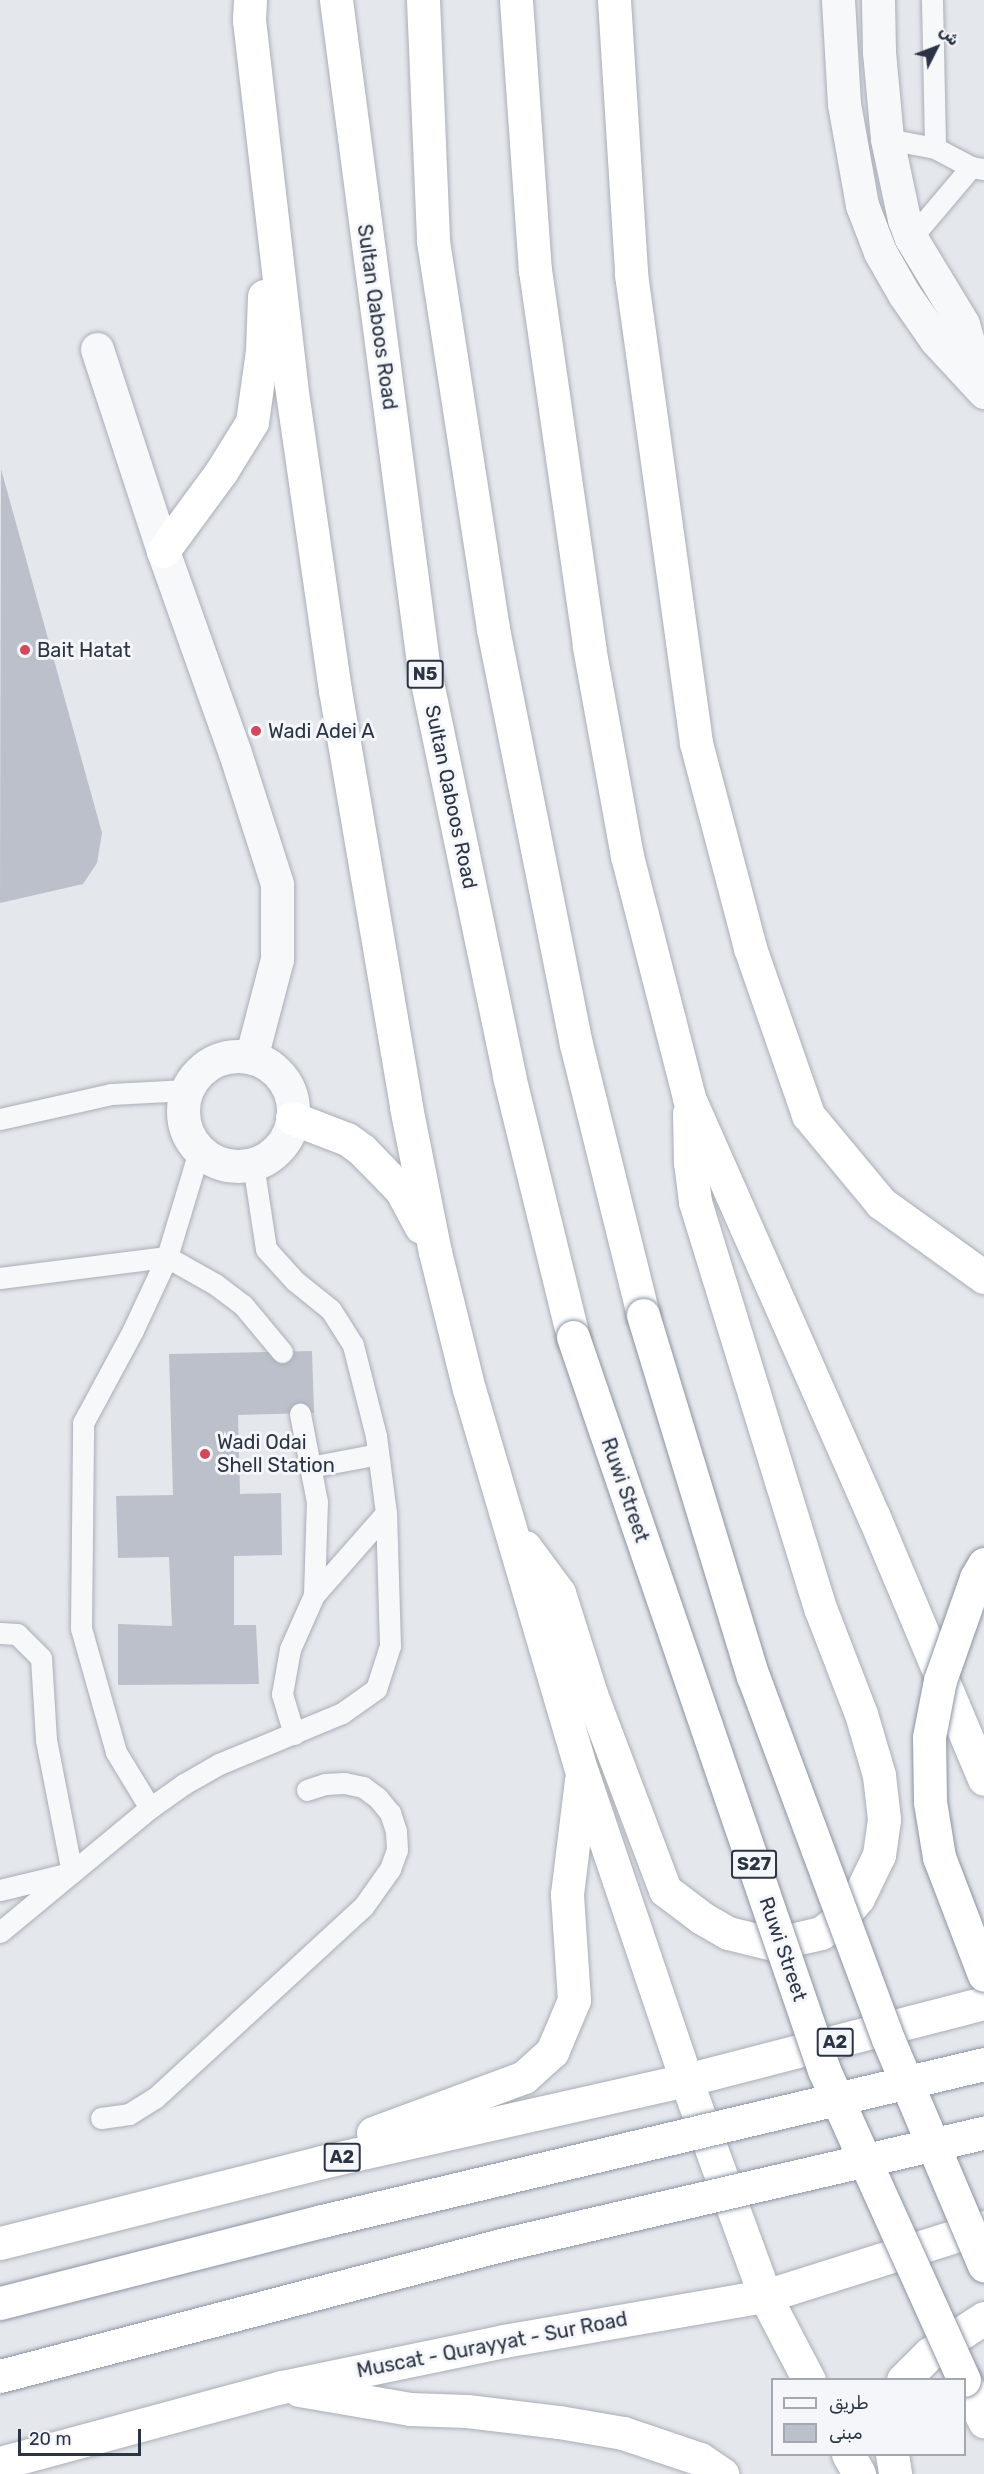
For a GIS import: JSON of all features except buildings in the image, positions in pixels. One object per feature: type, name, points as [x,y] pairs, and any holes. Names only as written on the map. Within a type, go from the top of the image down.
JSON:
[{"type":"highway","points":[[250,0],[249,20],[291,385],[335,690],[404,1096],[435,1252],[469,1389],[582,1772],[686,2080],[765,2296],[808,2378]]},
{"type":"highway","name":"Sultan Qaboos Road","points":[[336,0],[423,663],[509,1076],[573,1337]]},
{"type":"highway","points":[[423,0],[433,241],[493,629],[576,1044],[643,1315],[753,1676],[888,2039],[984,2265]]},
{"type":"highway","points":[[516,0],[536,270],[589,647],[627,856],[689,1098],[914,1610],[984,1779]]},
{"type":"highway","points":[[614,0],[631,274],[696,743],[750,948],[808,1115],[881,1203],[984,1277]]},
{"type":"highway","points":[[163,551],[221,472],[252,422],[262,351],[271,213]]},
{"type":"highway","points":[[512,1529],[559,1593],[591,1694],[665,1890],[702,1918],[728,1933],[773,1944],[821,1933],[842,1917],[858,1898],[879,1855],[884,1819],[879,1775],[861,1714],[820,1608],[695,1202],[690,1163],[689,1098]]},
{"type":"highway","points":[[292,1118],[347,1139],[384,1170],[401,1190],[435,1252]]},
{"type":"highway","name":"Ruwi Street","points":[[573,1337],[824,2070],[963,2378]]},
{"type":"highway","points":[[984,1564],[976,1578],[940,1680],[929,1748],[930,1802],[939,1857],[984,1975]]},
{"type":"highway","points":[[914,1610],[984,1721]]},
{"type":"highway","points":[[322,2162],[369,2134],[524,2077],[552,2052],[574,2000],[567,1894],[582,1772]]},
{"type":"highway","name":"A2","points":[[0,2243],[322,2162],[686,2080],[984,2003]]},
{"type":"highway","points":[[0,2303],[322,2221],[984,2064]]},
{"type":"highway","points":[[0,2376],[501,2245],[984,2133]]},
{"type":"highway","name":"Muscat - Qurayyat - Sur Road","points":[[0,2463],[282,2387],[504,2341],[765,2296],[984,2227]]},
{"type":"highway","points":[[904,2378],[929,2354],[984,2318]]},
{"type":"highway","name":"Ruwi Street","points":[[966,2384],[984,2421]]},
{"type":"highway","points":[[282,2387],[410,2409],[513,2416],[623,2433],[700,2459],[722,2474]]},
{"type":"highway","points":[[849,2456],[859,2474]]},
{"type":"highway","points":[[892,2456],[895,2474]]},
{"type":"street","points":[[838,0],[844,104],[862,206],[880,252],[904,294],[936,340],[982,390]]},
{"type":"street","points":[[844,0],[856,50],[860,90],[869,120],[888,140]]},
{"type":"street","points":[[878,0],[879,52],[888,140],[904,219],[911,238],[963,324],[982,390]]},
{"type":"street","points":[[98,349],[163,551],[235,753],[277,884],[277,959],[251,1058]]},
{"type":"street","points":[[234,1057],[251,1058],[266,1064],[278,1074],[292,1102],[290,1131],[276,1152],[253,1164],[242,1166],[219,1163],[199,1151],[186,1128],[183,1102],[196,1075],[209,1064],[234,1057]]},
{"type":"lane","points":[[932,0],[935,148]]},
{"type":"lane","points":[[888,140],[935,148],[977,168],[911,238]]},
{"type":"lane","points":[[0,1119],[111,1094],[187,1090]]},
{"type":"lane","points":[[150,1808],[116,1752],[81,1628],[83,1423],[133,1330],[167,1257],[199,1151]]},
{"type":"lane","points":[[0,1932],[150,1808],[219,1764],[342,1713],[376,1689],[390,1646],[386,1513],[378,1454],[353,1345],[331,1310],[295,1281],[266,1250],[253,1164]]},
{"type":"lane","points":[[0,1278],[167,1257],[215,1284],[243,1305],[282,1352]]},
{"type":"lane","points":[[300,1413],[316,1502],[314,1595]]},
{"type":"lane","points":[[310,1467],[378,1454]]},
{"type":"lane","points":[[294,1734],[282,1694],[290,1649],[314,1595],[386,1513]]},
{"type":"lane","points":[[0,1633],[17,1634],[41,1658],[46,1740],[72,1872]]},
{"type":"lane","points":[[101,2118],[129,2114],[155,2098],[363,1907],[390,1869],[397,1850],[396,1831],[390,1813],[378,1798],[363,1787],[344,1783],[325,1784],[307,1791]]},
{"type":"lane","points":[[0,1890],[72,1872]]},
{"type":"place","name":"Bait Hatat","points":[[25,650]]},
{"type":"place","name":"Wadi Adei A","points":[[256,731]]},
{"type":"place","name":"Wadi Odai Shell Station","points":[[205,1454]]}]
